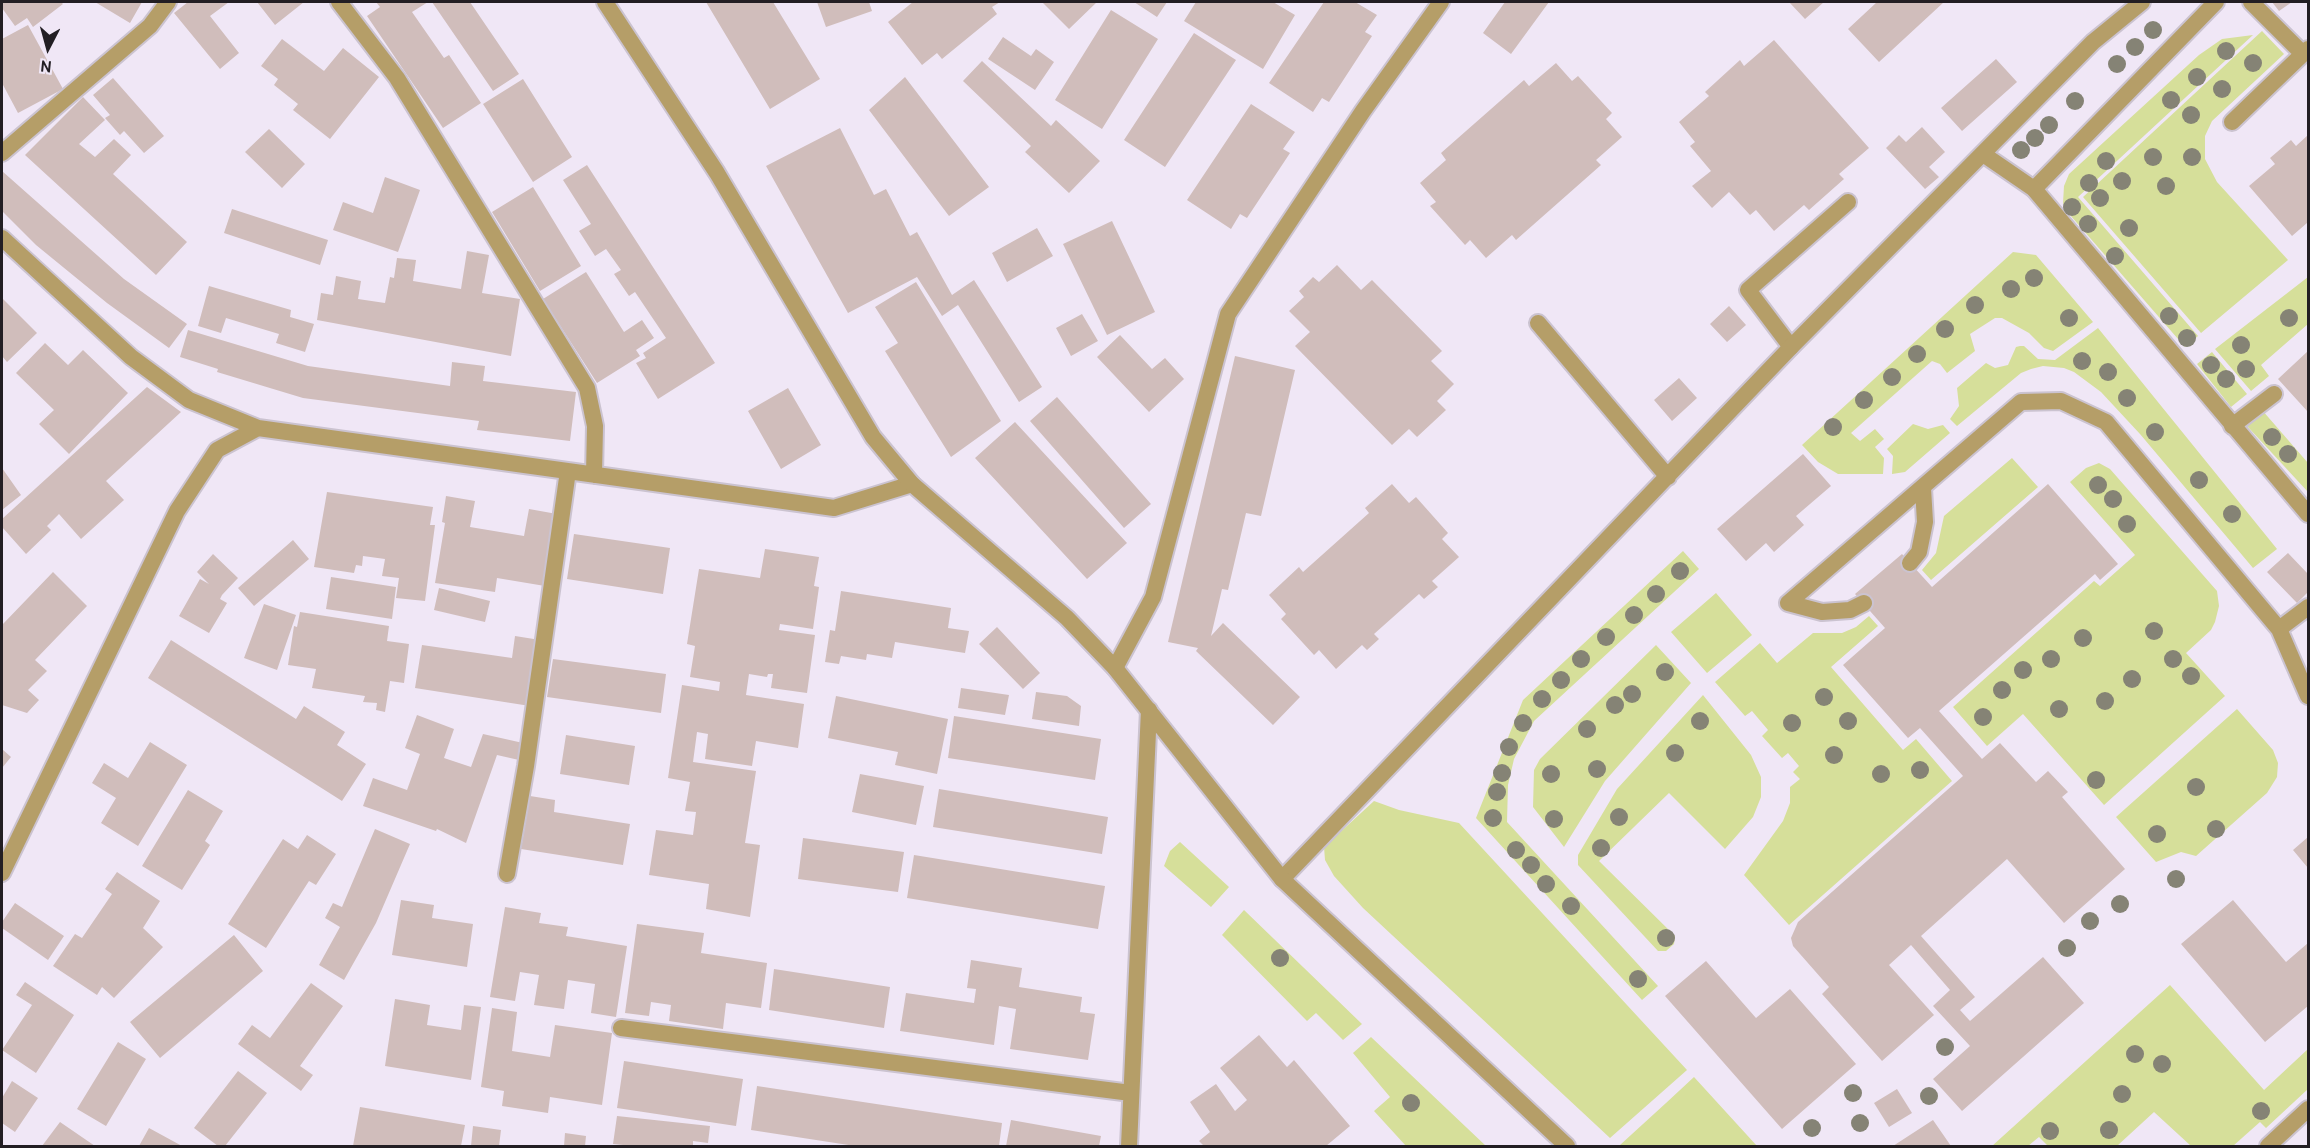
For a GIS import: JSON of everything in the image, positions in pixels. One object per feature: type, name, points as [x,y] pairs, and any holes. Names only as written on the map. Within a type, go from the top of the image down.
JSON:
[{"type":"street","points":[[2,153],[150,26],[168,2]]},
{"type":"street","points":[[339,2],[397,78],[586,388],[595,426],[594,475]]},
{"type":"street","points":[[605,2],[717,172],[873,437],[912,484],[1067,618],[1115,668],[1282,879],[1567,1146]]},
{"type":"street","points":[[1115,668],[1153,597],[1228,314],[1363,111],[1442,2]]},
{"type":"street","points":[[1282,879],[1791,347],[2093,42],[2142,2]]},
{"type":"street","points":[[2034,189],[2216,2]]},
{"type":"street","points":[[2232,122],[2306,52],[2251,2]]},
{"type":"street","points":[[1983,154],[2034,189],[2308,514]]},
{"type":"street","points":[[1791,347],[1748,290],[1848,202]]},
{"type":"street","points":[[2,238],[131,357],[189,400],[258,428],[834,508],[912,484]]},
{"type":"street","points":[[1538,323],[1668,477]]},
{"type":"street","points":[[2232,426],[2274,394]]},
{"type":"street","points":[[1864,603],[1850,610],[1822,612],[1788,603],[2021,402],[2061,401],[2106,422],[2279,629],[2308,696]]},
{"type":"street","points":[[2,873],[177,511],[217,450],[258,428]]},
{"type":"street","points":[[507,874],[528,754],[568,471]]},
{"type":"street","points":[[1911,563],[1919,552],[1925,522],[1923,488]]},
{"type":"street","points":[[2279,629],[2308,607]]},
{"type":"street","points":[[1129,1146],[1149,710]]},
{"type":"street","points":[[621,1028],[1131,1093]]},
{"type":"street","points":[[2268,1146],[2308,1109]]},
{"type":"green space","points":[[2262,31],[2284,54],[2212,121],[2205,136],[2205,159],[2217,182],[2288,260],[2201,333],[2083,197]]},
{"type":"green space","points":[[2253,35],[2078,197],[2198,336],[2185,347],[2070,215],[2063,203],[2064,186],[2069,174],[2199,55],[2222,39]]},
{"type":"green space","points":[[2013,252],[2036,255],[2093,322],[2053,351],[2044,348],[2029,333],[2002,318],[1995,318],[1970,334],[1975,351],[1947,373],[1940,364],[1932,361],[1851,433],[1860,441],[1875,429],[1884,439],[1875,447],[1884,458],[1883,474],[1838,474],[1818,462],[1802,445]]},
{"type":"green space","points":[[2308,277],[2308,324],[2261,365],[2269,376],[2251,391],[2215,349]]},
{"type":"green space","points":[[2098,328],[2277,549],[2253,568],[2140,434],[2101,392],[2074,372],[2064,368],[2043,366],[2031,369],[2021,373],[1957,426],[1950,419],[1959,406],[1957,388],[1986,363],[1995,368],[2008,365],[2016,347],[2020,346],[2024,346],[2038,359],[2055,360]]},
{"type":"green space","points":[[2212,352],[2247,394],[2231,407],[2197,364]]},
{"type":"green space","points":[[2262,410],[2308,463],[2308,492],[2247,426]]},
{"type":"green space","points":[[1913,424],[1928,429],[1943,425],[1950,433],[1905,472],[1892,474],[1893,456],[1887,449]]},
{"type":"green space","points":[[2012,458],[2038,487],[1931,580],[1922,570],[1936,553],[1944,516]]},
{"type":"green space","points":[[2099,463],[2110,469],[2217,591],[2219,606],[2211,630],[2186,653],[2225,696],[2104,805],[2023,714],[1987,746],[1953,707],[2094,581],[2100,586],[2135,555],[2070,482],[2086,468]]},
{"type":"green space","points":[[1683,551],[1699,569],[1534,721],[1514,759],[1508,785],[1507,822],[1658,986],[1642,1000],[1476,818],[1523,700]]},
{"type":"green space","points":[[1716,593],[1752,635],[1707,673],[1671,632]]},
{"type":"green space","points":[[1869,616],[1878,626],[1831,667],[1903,750],[1916,739],[1952,781],[1789,925],[1744,875],[1783,821],[1790,803],[1790,787],[1800,779],[1793,772],[1799,766],[1788,753],[1782,758],[1762,736],[1768,730],[1752,711],[1745,716],[1715,682],[1760,643],[1777,663],[1813,633],[1842,633],[1856,627]]},
{"type":"green space","points":[[1656,645],[1691,683],[1605,781],[1564,847],[1533,807],[1534,770],[1540,759]]},
{"type":"green space","points":[[1703,695],[1751,755],[1761,777],[1761,797],[1753,817],[1725,849],[1669,793],[1599,861],[1675,936],[1674,944],[1666,951],[1658,951],[1578,865],[1578,855],[1617,789]]},
{"type":"green space","points":[[2237,709],[2273,750],[2278,763],[2277,777],[2267,793],[2196,856],[2181,852],[2156,862],[2116,817]]},
{"type":"green space","points":[[1374,801],[1399,810],[1459,823],[1687,1070],[1610,1138],[1363,908],[1334,876],[1325,860],[1324,847]]},
{"type":"green space","points":[[1180,842],[1229,887],[1211,907],[1164,866],[1170,851]]},
{"type":"green space","points":[[1244,910],[1362,1024],[1343,1040],[1316,1013],[1307,1021],[1222,935]]},
{"type":"green space","points":[[2170,985],[2264,1090],[2308,1049],[2308,1089],[2266,1128],[2260,1122],[2233,1146],[2191,1146],[2154,1112],[2117,1146],[2048,1146],[2039,1137],[2028,1146],[1992,1146]]},
{"type":"green space","points":[[1371,1037],[1486,1146],[1406,1146],[1374,1111],[1390,1097],[1353,1053]]},
{"type":"green space","points":[[1694,1077],[1757,1146],[1620,1145],[1666,1103]]},
{"type":"building","points":[[2,2],[61,2],[63,4],[33,27],[27,18],[15,26],[2,8]]},
{"type":"building","points":[[95,2],[142,2],[130,23]]},
{"type":"building","points":[[188,2],[229,2],[210,16],[239,53],[220,69],[174,13]]},
{"type":"building","points":[[257,2],[304,2],[275,25]]},
{"type":"building","points":[[376,2],[428,2],[412,12],[444,58],[449,55],[481,103],[443,128],[367,16],[380,7]]},
{"type":"building","points":[[432,2],[470,2],[519,74],[493,91]]},
{"type":"building","points":[[706,2],[773,2],[820,79],[770,109]]},
{"type":"building","points":[[817,2],[869,2],[872,11],[826,27]]},
{"type":"building","points":[[913,2],[1000,2],[992,7],[997,14],[942,59],[937,53],[922,65],[888,22]]},
{"type":"building","points":[[1042,2],[1097,2],[1069,29]]},
{"type":"building","points":[[1134,2],[1167,2],[1157,17]]},
{"type":"building","points":[[1196,2],[1273,2],[1295,15],[1263,69],[1184,21]]},
{"type":"building","points":[[1324,2],[1355,2],[1377,15],[1365,32],[1372,36],[1329,102],[1322,98],[1313,112],[1269,83]]},
{"type":"building","points":[[1505,2],[1549,2],[1511,54],[1483,33]]},
{"type":"building","points":[[1789,2],[1824,2],[1805,19]]},
{"type":"building","points":[[1877,2],[1944,2],[1879,62],[1848,29]]},
{"type":"building","points":[[2272,2],[2292,2],[2279,11]]},
{"type":"building","points":[[1111,10],[1158,39],[1102,129],[1055,100]]},
{"type":"building","points":[[28,25],[63,89],[18,113],[2,83],[2,39]]},
{"type":"building","points":[[1194,33],[1236,60],[1165,167],[1124,140]]},
{"type":"building","points":[[1003,37],[1031,56],[1036,49],[1054,62],[1035,90],[988,59]]},
{"type":"building","points":[[282,39],[324,71],[343,48],[379,77],[330,139],[293,110],[298,104],[274,85],[278,79],[261,66]]},
{"type":"building","points":[[1774,40],[1869,148],[1839,174],[1844,179],[1809,210],[1804,205],[1774,231],[1756,210],[1750,215],[1729,192],[1712,208],[1692,186],[1711,171],[1690,146],[1695,142],[1679,122],[1709,96],[1705,92],[1740,60],[1744,66]]},
{"type":"building","points":[[1996,59],[2017,82],[1962,131],[1941,108]]},
{"type":"building","points":[[982,61],[1051,126],[1056,120],[1100,161],[1069,193],[1025,152],[1031,146],[963,81]]},
{"type":"building","points":[[1556,63],[1572,81],[1578,76],[1612,113],[1606,119],[1622,137],[1596,160],[1601,165],[1516,240],[1512,235],[1486,258],[1470,240],[1465,245],[1430,206],[1436,202],[1420,183],[1446,160],[1441,153],[1524,80],[1529,86]]},
{"type":"building","points":[[905,77],[989,187],[949,216],[869,110]]},
{"type":"building","points":[[113,78],[164,136],[144,153],[124,131],[120,135],[105,118],[110,115],[93,95]]},
{"type":"building","points":[[523,79],[572,157],[533,182],[483,104]]},
{"type":"building","points":[[83,97],[105,120],[79,144],[95,157],[114,139],[131,155],[113,174],[187,242],[156,275],[25,155]]},
{"type":"building","points":[[1251,104],[1295,132],[1283,149],[1290,153],[1247,218],[1240,214],[1231,229],[1187,200]]},
{"type":"building","points":[[1922,127],[1945,152],[1929,167],[1939,177],[1925,189],[1886,148],[1899,135],[1906,142]]},
{"type":"building","points":[[840,128],[874,195],[886,189],[910,236],[917,232],[952,295],[974,280],[1042,387],[1019,402],[958,305],[942,316],[917,277],[848,313],[766,166]]},
{"type":"building","points":[[269,129],[305,164],[282,188],[245,152]]},
{"type":"building","points":[[2308,135],[2308,225],[2307,223],[2292,236],[2249,186],[2275,164],[2270,158],[2291,140],[2296,146]]},
{"type":"building","points":[[587,165],[715,363],[658,399],[636,363],[646,358],[643,353],[666,338],[635,292],[629,296],[614,274],[621,270],[606,249],[595,256],[579,231],[591,224],[563,180]]},
{"type":"building","points":[[2,171],[124,279],[187,324],[169,348],[107,303],[36,245],[2,211]]},
{"type":"building","points":[[385,177],[420,190],[398,252],[333,230],[343,202],[373,213]]},
{"type":"building","points":[[533,187],[581,266],[540,291],[492,212]]},
{"type":"building","points":[[232,209],[328,240],[320,265],[224,233]]},
{"type":"building","points":[[1112,221],[1155,312],[1107,335],[1063,244]]},
{"type":"building","points":[[1037,228],[1053,256],[1007,282],[992,253]]},
{"type":"building","points":[[467,251],[489,255],[482,293],[520,299],[511,356],[317,320],[321,293],[333,295],[336,276],[361,281],[358,299],[385,303],[390,277],[394,278],[397,258],[416,260],[413,281],[461,289]]},
{"type":"building","points":[[1337,265],[1361,290],[1372,280],[1442,351],[1431,361],[1454,384],[1437,401],[1446,410],[1417,437],[1409,429],[1392,445],[1295,346],[1310,332],[1289,311],[1304,297],[1299,291],[1313,277],[1319,282]]},
{"type":"building","points":[[586,272],[624,332],[642,320],[654,338],[636,350],[640,356],[597,383],[543,299]]},
{"type":"building","points":[[916,282],[1001,421],[951,457],[885,351],[898,343],[875,307]]},
{"type":"building","points":[[209,286],[291,310],[290,317],[314,324],[305,352],[276,343],[279,334],[226,318],[221,333],[198,326]]},
{"type":"building","points":[[2,298],[37,333],[7,362],[2,356]]},
{"type":"building","points":[[1729,306],[1746,325],[1727,342],[1710,324]]},
{"type":"building","points":[[1082,314],[1098,341],[1071,356],[1056,328]]},
{"type":"building","points":[[188,330],[308,366],[450,386],[452,362],[485,366],[483,381],[576,392],[570,441],[477,430],[479,421],[303,398],[217,372],[218,369],[180,357]]},
{"type":"building","points":[[1120,335],[1152,369],[1165,358],[1184,379],[1149,412],[1097,357]]},
{"type":"building","points":[[45,343],[68,365],[83,350],[128,393],[69,454],[39,424],[54,410],[16,373]]},
{"type":"building","points":[[2308,351],[2308,412],[2278,379]]},
{"type":"building","points":[[1235,356],[1295,370],[1261,516],[1246,513],[1228,590],[1222,589],[1211,636],[1223,623],[1300,697],[1273,725],[1196,651],[1198,648],[1168,642]]},
{"type":"building","points":[[1679,378],[1697,398],[1672,421],[1654,400]]},
{"type":"building","points":[[147,387],[181,412],[106,481],[124,500],[81,539],[59,514],[47,526],[51,530],[26,554],[2,527],[2,519]]},
{"type":"building","points":[[788,388],[821,445],[781,469],[748,411]]},
{"type":"building","points":[[1057,397],[1151,504],[1124,528],[1030,421]]},
{"type":"building","points":[[1015,422],[1127,543],[1087,579],[975,458]]},
{"type":"building","points":[[1803,454],[1831,486],[1796,516],[1804,525],[1774,552],[1766,543],[1746,561],[1717,529]]},
{"type":"building","points":[[2,468],[21,495],[2,510]]},
{"type":"building","points":[[1392,484],[1409,503],[1416,497],[1448,533],[1442,539],[1459,557],[1432,581],[1438,587],[1424,599],[1419,594],[1374,634],[1379,639],[1367,650],[1362,645],[1336,669],[1319,650],[1314,655],[1281,619],[1286,614],[1269,595],[1299,567],[1303,572],[1369,513],[1365,508]]},
{"type":"building","points":[[2048,484],[2118,564],[2100,580],[2095,574],[1939,711],[1982,759],[2000,743],[2036,782],[2048,771],[2068,792],[2062,797],[2125,869],[2064,923],[2007,859],[1921,936],[1975,997],[1960,1010],[1970,1021],[2043,957],[2084,1003],[1962,1111],[1933,1079],[1970,1046],[1933,1006],[1950,990],[1911,945],[1889,965],[1934,1015],[1882,1061],[1822,994],[1829,987],[1793,946],[1791,938],[1798,922],[1963,776],[1920,728],[1908,738],[1843,665],[1885,628],[1855,594],[1902,554],[1932,587]]},
{"type":"building","points":[[327,492],[433,507],[430,525],[435,525],[425,601],[396,598],[399,578],[382,576],[385,559],[363,556],[362,566],[356,565],[354,573],[314,567]]},
{"type":"building","points":[[446,496],[475,501],[470,527],[524,536],[529,509],[557,514],[545,586],[497,578],[495,592],[435,583],[445,523],[442,522]]},
{"type":"building","points":[[574,534],[670,548],[663,594],[567,579]]},
{"type":"building","points":[[293,540],[309,559],[254,606],[238,588]]},
{"type":"building","points":[[765,549],[819,557],[814,586],[819,587],[813,629],[780,624],[779,630],[815,635],[807,693],[771,688],[773,674],[768,674],[767,677],[749,674],[746,695],[804,704],[798,748],[756,741],[752,766],[705,759],[708,734],[697,732],[693,762],[756,771],[745,843],[760,845],[750,917],[706,909],[709,884],[649,875],[656,830],[693,835],[696,812],[685,811],[690,782],[668,778],[682,685],[719,691],[720,682],[690,677],[695,646],[687,644],[699,569],[760,578]]},
{"type":"building","points":[[2288,553],[2308,574],[2308,592],[2297,603],[2267,572]]},
{"type":"building","points":[[213,554],[238,578],[222,595],[220,599],[227,603],[209,633],[179,616],[200,579],[209,584],[197,572]]},
{"type":"building","points":[[53,572],[87,606],[35,660],[47,671],[28,690],[39,700],[27,713],[2,705],[2,625]]},
{"type":"building","points":[[331,577],[396,587],[392,619],[326,609]]},
{"type":"building","points":[[439,588],[490,601],[485,622],[434,610]]},
{"type":"building","points":[[841,591],[951,608],[948,628],[969,631],[965,653],[895,642],[892,658],[867,654],[866,660],[841,656],[839,664],[825,662],[830,630],[835,631]]},
{"type":"building","points":[[264,604],[296,615],[277,670],[244,658]]},
{"type":"building","points":[[300,612],[389,626],[387,641],[409,644],[404,683],[390,681],[385,712],[376,710],[377,703],[363,702],[365,696],[312,688],[316,669],[288,665],[294,626],[297,627]]},
{"type":"building","points":[[997,627],[1040,673],[1023,689],[979,644]]},
{"type":"building","points":[[515,636],[540,640],[530,706],[415,688],[422,645],[512,658]]},
{"type":"building","points":[[171,640],[296,719],[304,706],[345,732],[337,745],[366,764],[342,801],[148,678]]},
{"type":"building","points":[[553,659],[666,674],[661,713],[547,697]]},
{"type":"building","points":[[961,688],[1009,695],[1005,715],[958,708]]},
{"type":"building","points":[[1036,692],[1067,696],[1081,706],[1079,726],[1032,719]]},
{"type":"building","points":[[836,696],[948,719],[937,774],[895,765],[898,752],[828,738]]},
{"type":"building","points":[[417,715],[454,729],[444,758],[471,767],[483,734],[523,743],[519,760],[497,755],[466,843],[437,829],[436,831],[363,806],[373,778],[407,790],[420,754],[405,748]]},
{"type":"building","points":[[954,716],[1101,739],[1095,780],[948,758]]},
{"type":"building","points":[[566,735],[635,746],[629,785],[560,774]]},
{"type":"building","points":[[150,742],[187,765],[138,846],[101,823],[116,798],[92,783],[104,763],[128,778]]},
{"type":"building","points":[[2,749],[11,757],[2,768]]},
{"type":"building","points":[[860,774],[924,786],[916,825],[852,812]]},
{"type":"building","points":[[939,789],[1108,817],[1102,854],[933,827]]},
{"type":"building","points":[[188,790],[223,811],[205,841],[210,845],[182,890],[142,866]]},
{"type":"building","points":[[530,796],[555,800],[554,812],[630,824],[623,865],[521,849]]},
{"type":"building","points":[[375,829],[410,844],[376,923],[344,980],[319,965],[340,927],[325,918],[333,903],[342,907]]},
{"type":"building","points":[[307,835],[336,854],[316,885],[309,881],[266,948],[228,924],[283,839],[298,849]]},
{"type":"building","points":[[2308,837],[2308,868],[2293,850]]},
{"type":"building","points":[[803,838],[904,852],[898,892],[798,879]]},
{"type":"building","points":[[914,855],[1105,886],[1098,929],[907,898]]},
{"type":"building","points":[[117,872],[160,901],[143,928],[163,947],[114,998],[102,987],[97,995],[53,966],[75,934],[82,938],[112,894],[105,889]]},
{"type":"building","points":[[401,900],[434,905],[432,918],[473,924],[467,967],[392,955]]},
{"type":"building","points":[[2233,900],[2286,962],[2308,943],[2308,1006],[2265,1042],[2181,944]]},
{"type":"building","points":[[15,903],[64,936],[48,960],[2,928],[2,922]]},
{"type":"building","points":[[505,907],[541,913],[539,923],[568,927],[566,936],[627,946],[616,1017],[591,1013],[595,984],[568,980],[564,1009],[534,1005],[539,975],[520,972],[515,1001],[490,997]]},
{"type":"building","points":[[637,924],[704,933],[701,953],[767,963],[761,1008],[726,1003],[723,1029],[669,1021],[671,1005],[651,1002],[649,1016],[625,1013]]},
{"type":"building","points":[[234,935],[263,971],[160,1058],[130,1022]]},
{"type":"building","points":[[971,960],[1022,968],[1019,987],[1082,997],[1080,1012],[1095,1014],[1088,1060],[1010,1049],[1016,1009],[999,1006],[994,1045],[900,1031],[906,993],[974,1003],[976,989],[967,988]]},
{"type":"building","points":[[1706,961],[1756,1018],[1790,989],[1856,1064],[1782,1129],[1665,996]]},
{"type":"building","points":[[774,969],[890,987],[884,1028],[769,1010]]},
{"type":"building","points":[[25,982],[74,1015],[36,1073],[2,1050],[32,1005],[16,995]]},
{"type":"building","points":[[311,983],[343,1006],[300,1066],[313,1075],[301,1091],[238,1044],[252,1025],[270,1038]]},
{"type":"building","points":[[395,999],[430,1005],[427,1025],[461,1030],[464,1005],[481,1007],[471,1080],[385,1066]]},
{"type":"building","points":[[492,1008],[517,1012],[512,1051],[550,1057],[555,1025],[612,1033],[602,1105],[550,1097],[548,1113],[502,1106],[504,1091],[481,1087]]},
{"type":"building","points":[[1259,1035],[1287,1067],[1294,1060],[1350,1126],[1326,1146],[1204,1146],[1199,1141],[1210,1132],[1190,1102],[1216,1084],[1235,1111],[1247,1100],[1220,1068]]},
{"type":"building","points":[[118,1042],[146,1059],[106,1126],[77,1109]]},
{"type":"building","points":[[624,1061],[743,1079],[736,1126],[617,1108]]},
{"type":"building","points":[[238,1071],[267,1093],[225,1146],[218,1146],[194,1128]]},
{"type":"building","points":[[12,1081],[38,1098],[15,1132],[2,1123],[2,1098]]},
{"type":"building","points":[[757,1086],[1002,1123],[999,1146],[855,1146],[751,1130]]},
{"type":"building","points":[[1897,1089],[1912,1113],[1889,1127],[1874,1103]]},
{"type":"building","points":[[360,1107],[465,1125],[461,1146],[353,1146]]},
{"type":"building","points":[[617,1116],[710,1126],[708,1143],[693,1141],[693,1146],[613,1144]]},
{"type":"building","points":[[1011,1120],[1101,1136],[1099,1146],[1006,1146]]},
{"type":"building","points":[[1933,1120],[1951,1146],[1893,1146]]},
{"type":"building","points":[[60,1122],[95,1146],[42,1146]]},
{"type":"building","points":[[473,1126],[501,1130],[499,1146],[471,1146]]},
{"type":"building","points":[[149,1128],[182,1146],[139,1146]]},
{"type":"building","points":[[565,1133],[586,1136],[585,1146],[564,1146]]}]
